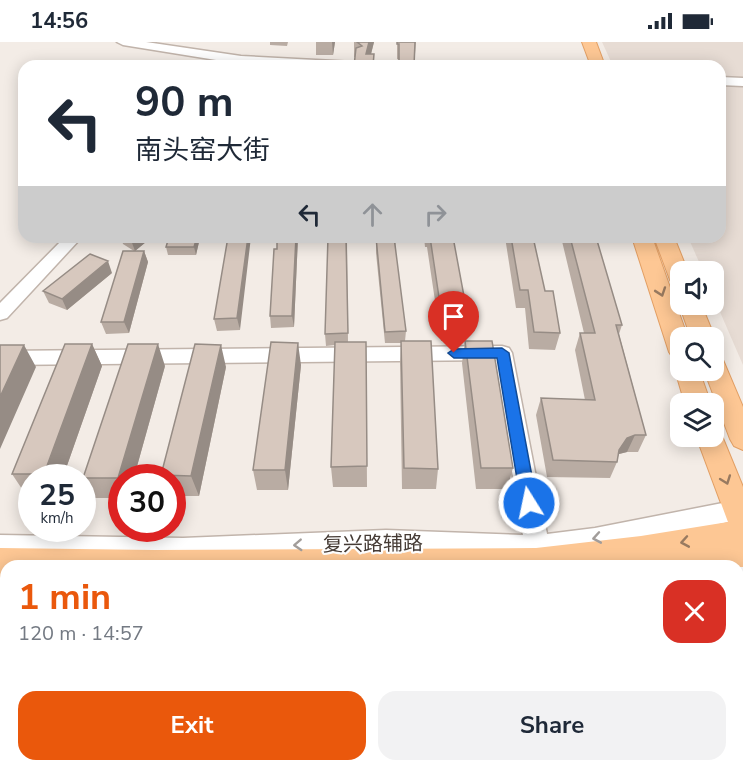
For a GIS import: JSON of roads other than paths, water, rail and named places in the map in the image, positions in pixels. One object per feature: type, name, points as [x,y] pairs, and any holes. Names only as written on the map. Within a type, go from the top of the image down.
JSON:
[{"type":"main road","points":[[589,42],[596,60]]},
{"type":"main road","points":[[644,243],[673,327]]},
{"type":"main road","points":[[666,243],[673,261]]},
{"type":"main road","points":[[720,381],[743,439]]},
{"type":"main road","points":[[727,400],[743,422]]},
{"type":"main road","points":[[554,560],[641,550],[742,519],[713,447]]},
{"type":"main road","points":[[704,560],[743,553]]},
{"type":"street","points":[[123,42],[258,60]]},
{"type":"street","points":[[726,81],[743,82]]},
{"type":"street","points":[[0,314],[68,243]]},
{"type":"street","points":[[0,358],[502,353],[537,546]]},
{"type":"street","name":"复兴路辅路","points":[[0,546],[183,549],[386,541],[537,546],[742,519]]}]
